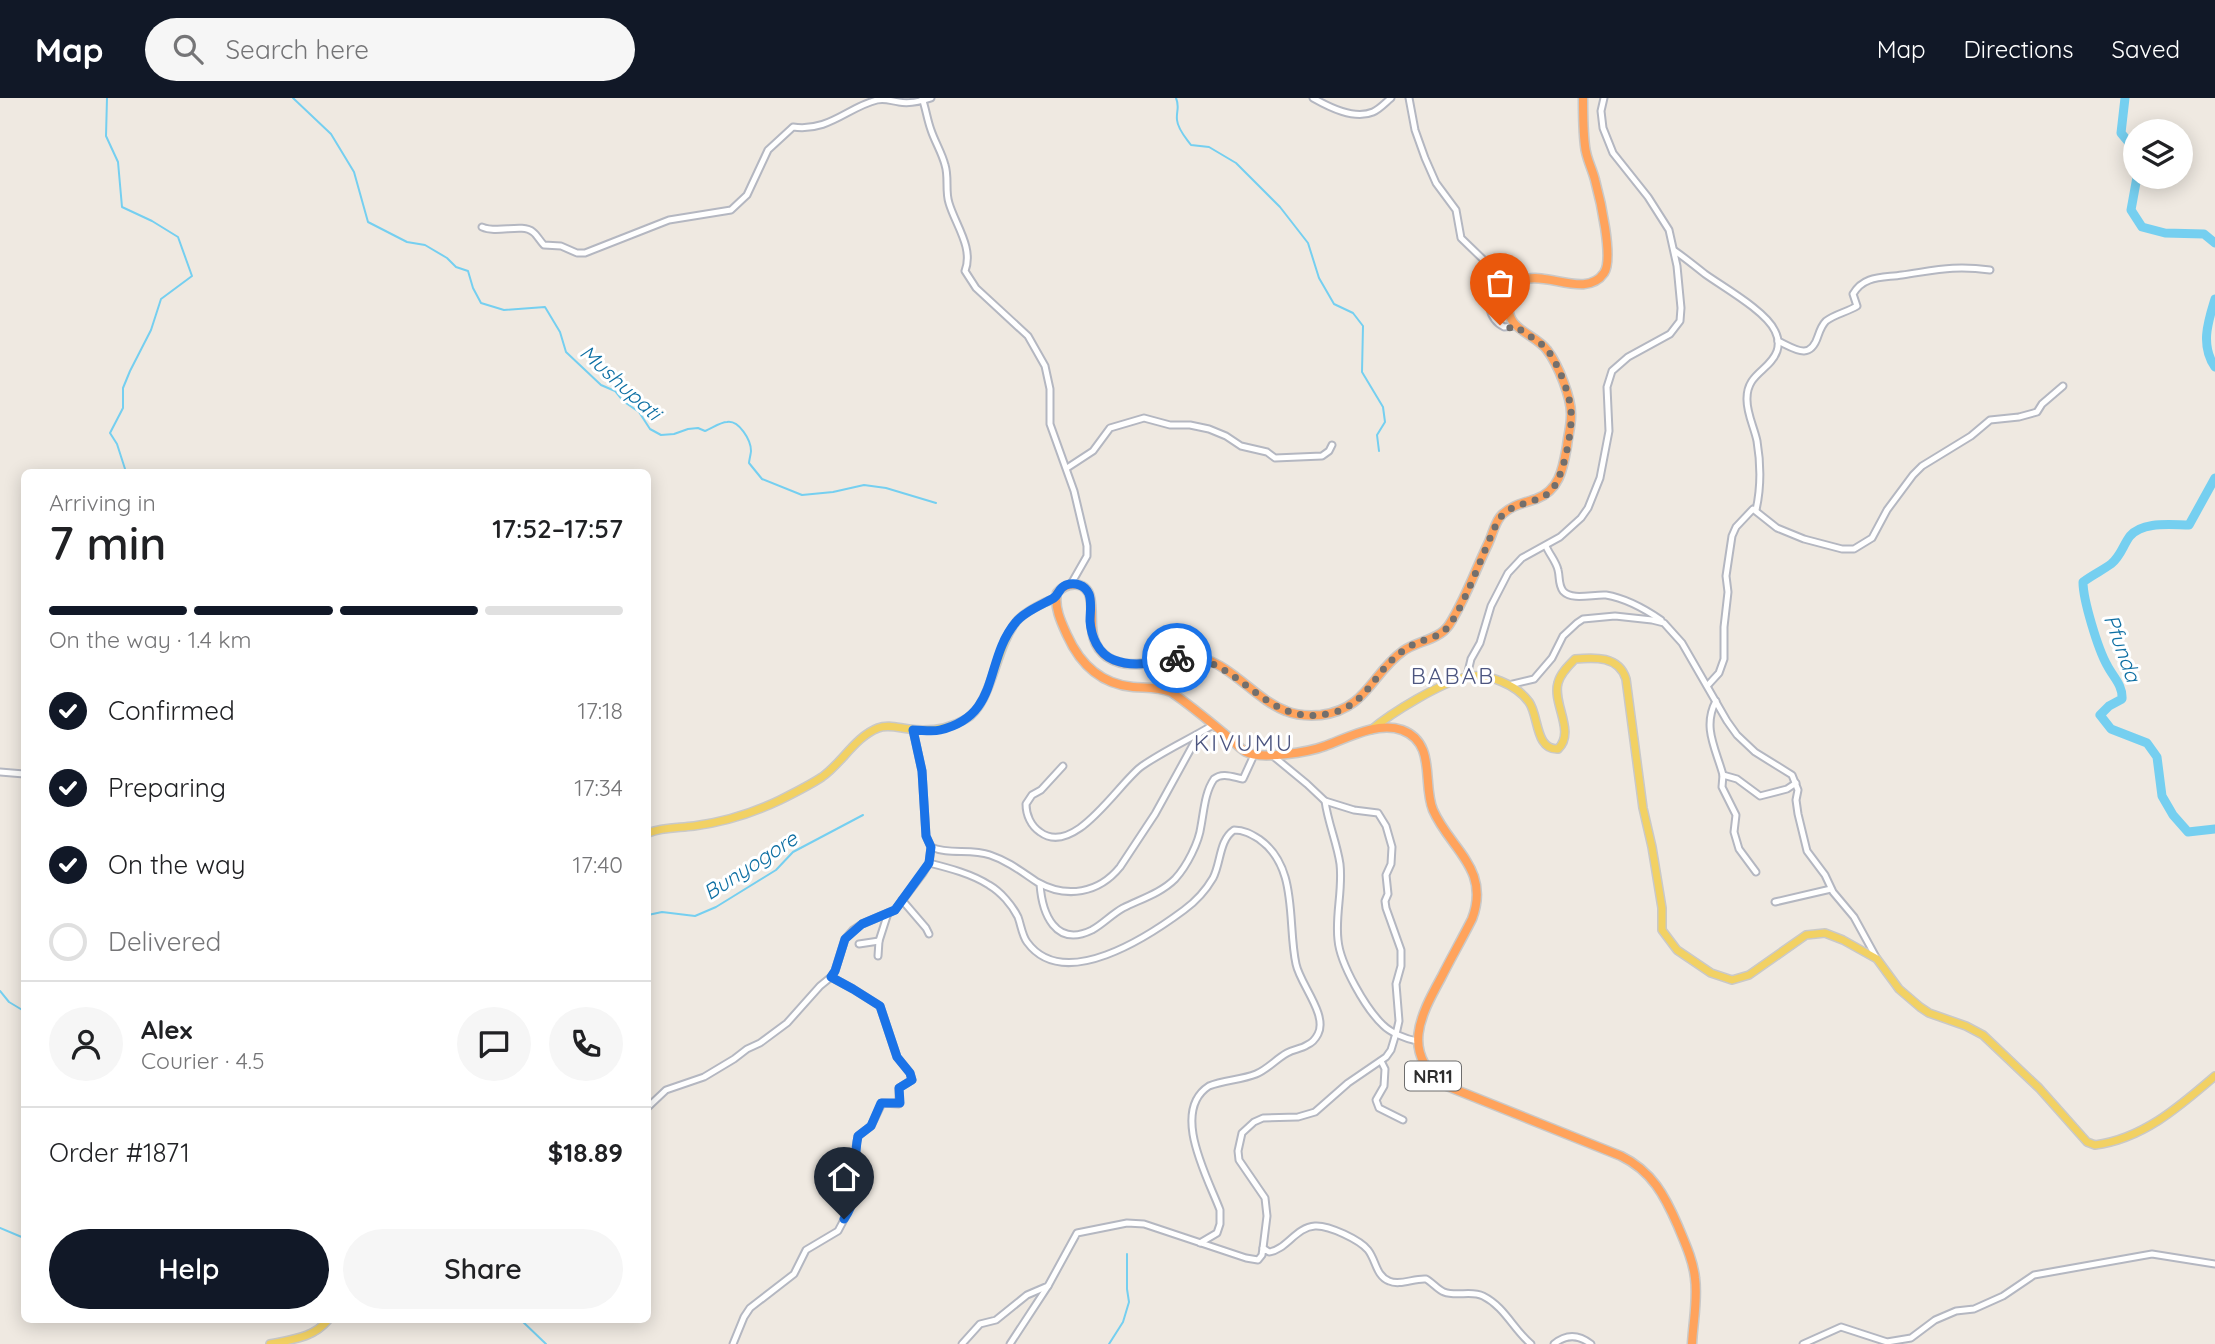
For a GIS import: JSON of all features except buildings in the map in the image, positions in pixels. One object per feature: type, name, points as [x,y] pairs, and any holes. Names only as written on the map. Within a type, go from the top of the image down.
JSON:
[{"type":"highway","points":[[1254,755],[1245,752],[1183,700],[1166,690],[1117,685],[1093,671],[1072,645],[1058,611],[1056,598],[1061,588],[1071,584],[1080,585],[1088,591],[1093,635],[1102,652],[1114,660],[1132,664],[1187,657],[1202,659],[1224,669],[1274,706],[1289,712],[1315,716],[1344,709],[1364,695],[1391,661],[1403,651],[1438,635],[1447,627],[1501,516],[1515,506],[1547,494],[1559,478],[1571,421],[1568,395],[1548,351],[1543,344],[1511,320],[1508,303],[1512,293],[1522,282],[1539,277],[1585,285],[1597,281],[1608,266],[1607,243],[1595,180],[1585,146],[1583,98]]},
{"type":"highway","name":"NR11","points":[[1254,755],[1272,755],[1325,746],[1332,741],[1370,730],[1384,729],[1402,730],[1420,746],[1427,763],[1431,806],[1469,864],[1478,891],[1472,919],[1420,1019],[1417,1041],[1426,1066],[1444,1085],[1620,1156],[1648,1175],[1668,1203],[1693,1266],[1696,1292],[1692,1344]]},
{"type":"main road","points":[[651,832],[661,828],[695,826],[740,817],[780,800],[823,776],[878,728],[888,726],[939,730],[966,719],[977,711],[984,700],[1001,646],[1017,620],[1056,598]]},
{"type":"main road","points":[[1370,730],[1388,716],[1467,676],[1495,678],[1528,700],[1545,745],[1554,749],[1561,747],[1564,728],[1557,704],[1560,676],[1575,659],[1602,658],[1624,673],[1643,808],[1662,908],[1662,930],[1683,955],[1722,978],[1738,979],[1749,975],[1805,935],[1819,932],[1843,940],[1877,959],[1899,989],[1920,1007],[1983,1035],[2031,1080],[2087,1142],[2095,1145],[2145,1130],[2215,1076]]},
{"type":"main road","points":[[270,1344],[307,1336],[325,1323]]},
{"type":"street","points":[[482,227],[493,231],[524,229],[533,232],[544,245],[558,245],[577,253],[585,253],[670,220],[689,215],[725,212],[736,207],[747,195],[768,150],[793,127],[834,121],[878,100],[889,99],[900,103],[932,98]]},
{"type":"street","points":[[1313,98],[1338,111],[1366,114],[1373,113],[1391,98]]},
{"type":"street","points":[[1409,98],[1415,130],[1425,158],[1436,183],[1456,210],[1461,238],[1491,267],[1488,297],[1494,318],[1504,327],[1516,326]]},
{"type":"street","points":[[1467,676],[1491,606],[1508,573],[1522,558],[1560,537],[1581,518],[1596,491],[1609,431],[1607,387],[1612,371],[1628,357],[1670,334],[1680,321],[1675,251],[1668,230],[1655,207],[1613,153],[1603,128],[1601,111],[1604,98]]},
{"type":"street","points":[[922,99],[940,157],[945,164],[949,202],[964,240],[967,266],[965,271],[976,288],[1022,329],[1045,366],[1050,389],[1050,424],[1077,500],[1088,551],[1071,584]]},
{"type":"street","points":[[1675,251],[1761,314],[1775,330],[1778,341],[1774,356],[1752,379],[1746,395],[1760,472],[1760,494],[1756,510]]},
{"type":"street","points":[[1778,341],[1800,351],[1810,349],[1815,345],[1825,322],[1857,306],[1853,294],[1865,281],[1949,267],[1990,270]]},
{"type":"street","points":[[1756,510],[1777,528],[1804,539],[1854,549],[1872,538],[1887,510],[1922,466],[1971,436],[1990,420],[2037,412],[2042,404],[2063,386]]},
{"type":"street","points":[[1067,468],[1093,451],[1110,428],[1144,418],[1170,425],[1190,425],[1218,431],[1241,446],[1275,458],[1322,456],[1332,446]]},
{"type":"street","points":[[1708,685],[1723,667],[1728,592],[1726,576],[1732,536],[1746,516],[1753,509],[1756,510]]},
{"type":"street","points":[[1546,545],[1559,571],[1564,592],[1570,595],[1597,595],[1621,600],[1664,623],[1682,643],[1727,721],[1746,745],[1792,775],[1798,790],[1798,814],[1807,851],[1842,905],[1854,917],[1877,959]]},
{"type":"street","points":[[1507,685],[1534,679],[1552,658],[1563,636],[1583,619],[1615,616],[1664,623]]},
{"type":"street","points":[[1716,701],[1710,711],[1708,723],[1723,775],[1722,787],[1736,815],[1734,832],[1739,849],[1756,872]]},
{"type":"street","points":[[1063,766],[1026,804],[1033,826],[1038,832],[1050,836],[1075,831],[1086,824],[1141,767],[1213,725]]},
{"type":"street","points":[[651,1104],[666,1090],[704,1077],[780,1029],[831,977],[845,939],[853,930],[895,910],[929,863],[931,847],[926,836],[922,771],[913,730]]},
{"type":"street","points":[[931,847],[987,853],[1007,862],[1040,884],[1059,890],[1081,892],[1096,887],[1115,874],[1127,858],[1155,814],[1199,734]]},
{"type":"street","points":[[1040,884],[1041,897],[1049,921],[1061,932],[1074,935],[1091,930],[1120,910],[1152,895],[1176,878],[1190,854],[1200,833],[1203,813],[1214,779],[1227,775],[1243,779],[1254,755]]},
{"type":"street","points":[[1010,1344],[1052,1281],[1074,1236],[1085,1230],[1128,1223],[1144,1224],[1260,1259],[1264,1248],[1267,1216],[1265,1198],[1239,1160],[1242,1133],[1263,1118],[1298,1117],[1315,1112],[1348,1083],[1381,1061],[1391,1050],[1399,1021],[1396,984],[1402,959],[1385,901],[1388,894],[1386,874],[1391,864],[1392,847],[1387,829],[1378,813],[1354,810],[1325,801],[1272,755]]},
{"type":"street","points":[[0,772],[21,774]]},
{"type":"street","points":[[1723,775],[1737,779],[1760,796],[1787,789],[1796,783]]},
{"type":"street","points":[[1325,801],[1340,862],[1339,949],[1368,1005],[1384,1026],[1417,1041]]},
{"type":"street","points":[[929,863],[989,885],[1009,902],[1016,912],[1029,944],[1049,959],[1066,964],[1125,947],[1188,907],[1214,876],[1227,837],[1234,830],[1245,831],[1259,839],[1276,856],[1283,870],[1289,899],[1291,940],[1297,969],[1321,1024],[1314,1040],[1307,1045],[1255,1074],[1209,1086],[1193,1105],[1191,1122],[1199,1158],[1221,1216],[1217,1233],[1200,1243]]},
{"type":"street","points":[[1775,902],[1832,889]]},
{"type":"street","points":[[902,900],[929,934]]},
{"type":"street","points":[[878,956],[879,941],[888,914]]},
{"type":"street","points":[[859,944],[879,941]]},
{"type":"street","points":[[733,1344],[750,1308],[794,1274],[806,1250],[838,1231],[856,1197],[854,1160],[858,1136],[871,1126],[881,1103],[900,1103],[899,1088],[912,1080],[910,1073],[897,1057],[880,1006],[831,977]]},
{"type":"street","points":[[1381,1061],[1385,1069],[1384,1086],[1376,1100],[1379,1108],[1403,1120]]},
{"type":"street","points":[[1264,1248],[1269,1252],[1277,1251],[1290,1237],[1313,1226],[1331,1228],[1362,1244],[1389,1282],[1426,1279],[1444,1292],[1472,1292],[1486,1298],[1506,1314],[1531,1344]]},
{"type":"street","points":[[1802,1344],[1841,1327],[1887,1342],[1911,1338],[1936,1320],[1956,1311],[1974,1309],[2003,1296],[2034,1275],[2152,1255],[2215,1264]]},
{"type":"street","points":[[962,1344],[980,1324],[996,1320],[1027,1295],[1048,1286]]},
{"type":"street","points":[[1554,1344],[1564,1337],[1573,1336],[1591,1344]]},
{"type":"waterway","points":[[107,98],[106,136],[118,162],[122,207],[178,237],[192,276],[161,299],[151,330],[123,388],[123,408],[110,433],[117,444],[125,469]]},
{"type":"waterway","name":"Mushupati","points":[[293,98],[331,134],[354,172],[368,222],[407,242],[425,245],[447,258],[456,267],[468,271],[481,303],[504,310],[545,307],[560,332],[566,352],[601,385],[615,391],[623,401],[639,412],[650,429],[661,435],[674,434],[698,428],[705,431],[721,423],[731,422],[740,427],[747,436],[751,451],[749,463],[762,479],[802,495],[864,485],[886,488],[936,503]]},
{"type":"waterway","points":[[1176,98],[1178,124],[1191,145],[1209,147],[1236,163],[1280,207],[1308,243],[1319,278],[1334,304],[1353,313],[1363,326],[1362,372],[1383,407],[1385,422],[1377,435],[1379,451]]},
{"type":"waterway","name":"Pfunda","points":[[2123,135],[2121,133],[2125,98]]},
{"type":"waterway","name":"Pfunda","points":[[2135,189],[2131,210],[2142,227],[2165,233],[2204,234],[2215,243]]},
{"type":"waterway","name":"Pfunda","points":[[2215,299],[2208,325],[2207,342],[2210,359],[2215,367]]},
{"type":"waterway","name":"Pfunda","points":[[2215,478],[2189,525],[2158,525],[2136,531],[2114,561],[2083,582],[2095,636],[2122,694],[2122,699],[2100,715],[2111,729],[2147,743],[2157,757],[2162,796],[2173,815],[2188,832],[2215,829]]},
{"type":"waterway","name":"Bunyogore","points":[[651,914],[662,912],[695,916],[716,907],[776,870],[793,852],[863,815]]},
{"type":"waterway","points":[[0,991],[9,1002],[21,1009]]},
{"type":"waterway","points":[[0,1228],[21,1237]]},
{"type":"waterway","points":[[1109,1344],[1123,1322],[1129,1302],[1127,1254]]},
{"type":"waterway","name":"Bunyogore","points":[[524,1323],[546,1344]]},
{"type":"way so far","points":[[1177,658],[1195,657],[1209,661],[1274,706],[1295,714],[1315,716],[1337,712],[1358,701],[1403,651],[1438,635],[1447,627],[1501,516],[1515,506],[1552,490],[1565,459],[1572,413],[1568,395],[1552,357],[1543,344],[1516,326],[1509,328],[1500,325]]},
{"type":"district","name":"BABAB","points":[[1453,675]]},
{"type":"district","name":"KIVUMU","points":[[1244,742]]},
{"type":"route","points":[[844,1219],[856,1197],[854,1160],[858,1136],[871,1126],[881,1103],[900,1103],[899,1088],[912,1080],[910,1073],[897,1057],[880,1006],[831,977],[845,939],[862,924],[895,910],[929,863],[931,847],[926,836],[922,771],[913,730],[939,730],[966,719],[977,711],[984,700],[1001,646],[1017,620],[1056,598],[1061,588],[1068,585],[1080,585],[1088,591],[1093,635],[1102,652],[1108,657],[1132,664],[1177,658]]}]
